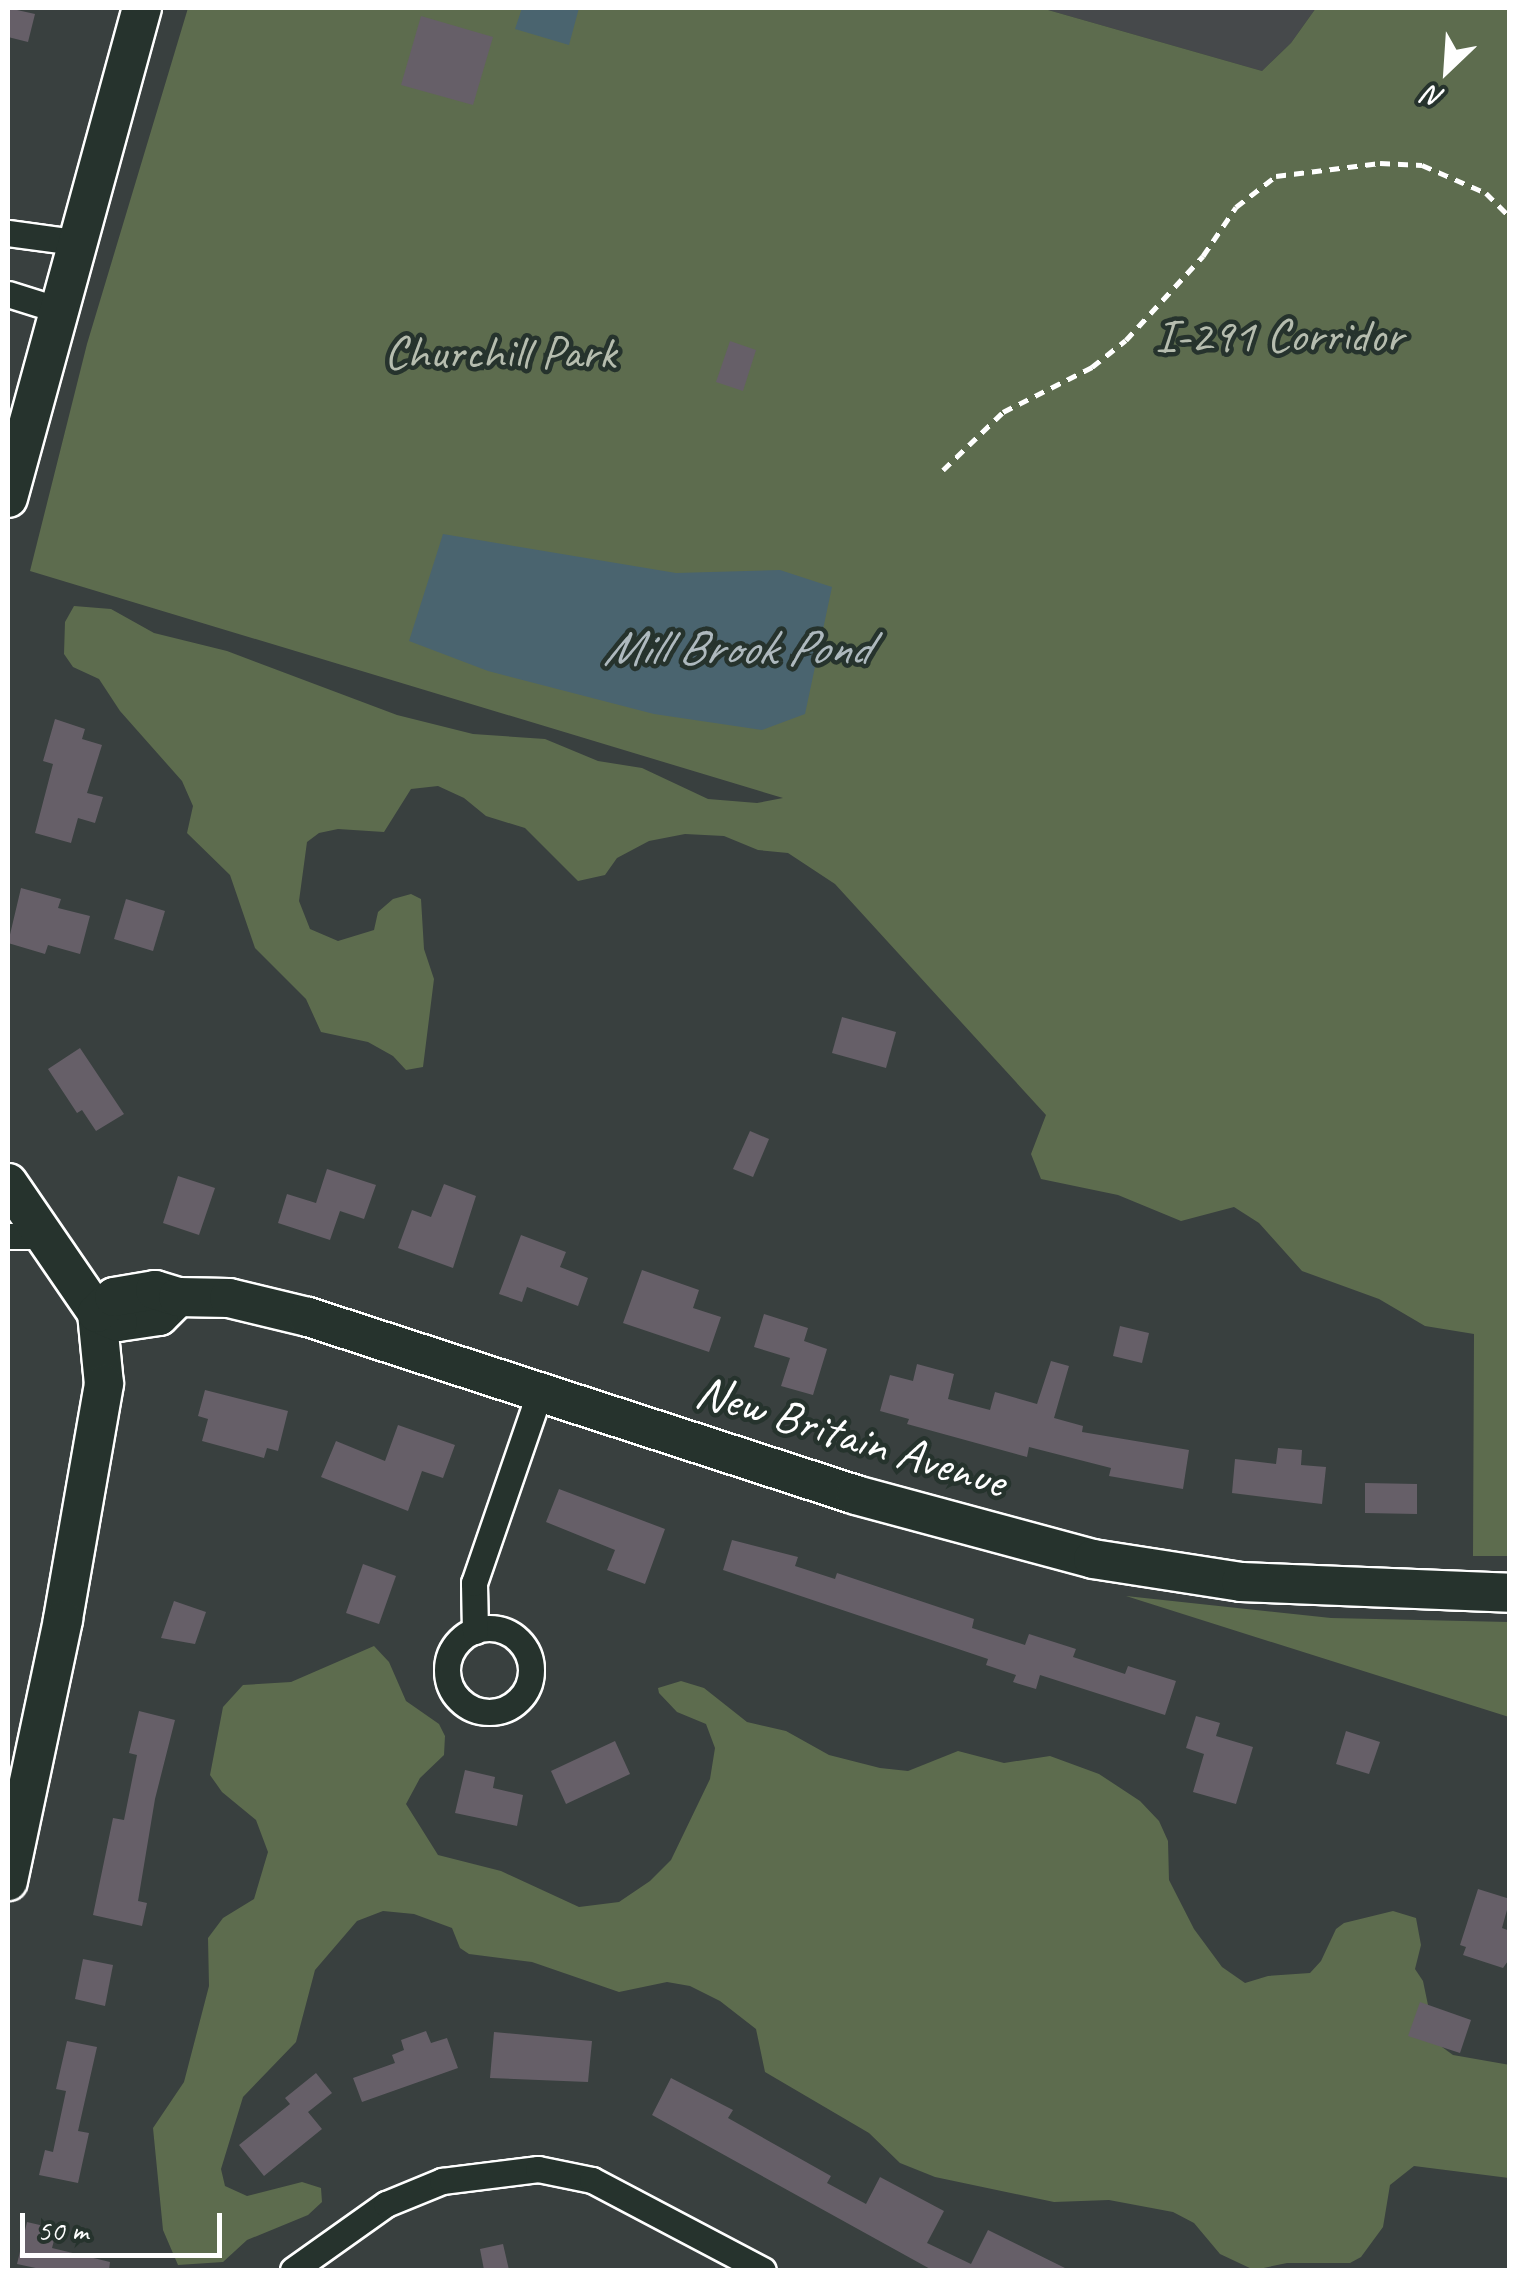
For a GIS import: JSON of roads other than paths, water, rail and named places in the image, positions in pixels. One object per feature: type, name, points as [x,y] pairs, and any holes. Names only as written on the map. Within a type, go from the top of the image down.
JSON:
[{"type":"main road","points":[[8,498],[56,309],[142,8]]},
{"type":"main road","points":[[8,1183],[97,1313],[104,1384],[63,1620],[8,1881]]},
{"type":"main road","name":"New Britain Avenue","points":[[97,1313],[118,1322],[159,1316],[178,1298],[228,1298],[308,1317],[856,1495],[1093,1559],[1242,1582],[1510,1592]]},
{"type":"street","points":[[8,232],[75,242]]},
{"type":"street","points":[[8,294],[56,309]]},
{"type":"street","points":[[8,1236],[46,1236]]},
{"type":"street","points":[[474,1631],[474,1583],[540,1391]]},
{"type":"street","points":[[294,2270],[318,2248],[386,2204],[442,2180],[538,2168],[592,2180],[763,2270]]},
{"type":"water","points":[[522,8],[579,8],[569,45],[515,29]]},
{"type":"water","name":"Mill Brook Pond","points":[[443,534],[676,573],[780,570],[832,587],[805,714],[762,730],[654,714],[488,671],[409,641]]},
{"type":"park label","name":"I-291 Corridor","points":[[1279,336]]},
{"type":"park label","name":"Churchill Park","points":[[500,353]]}]
